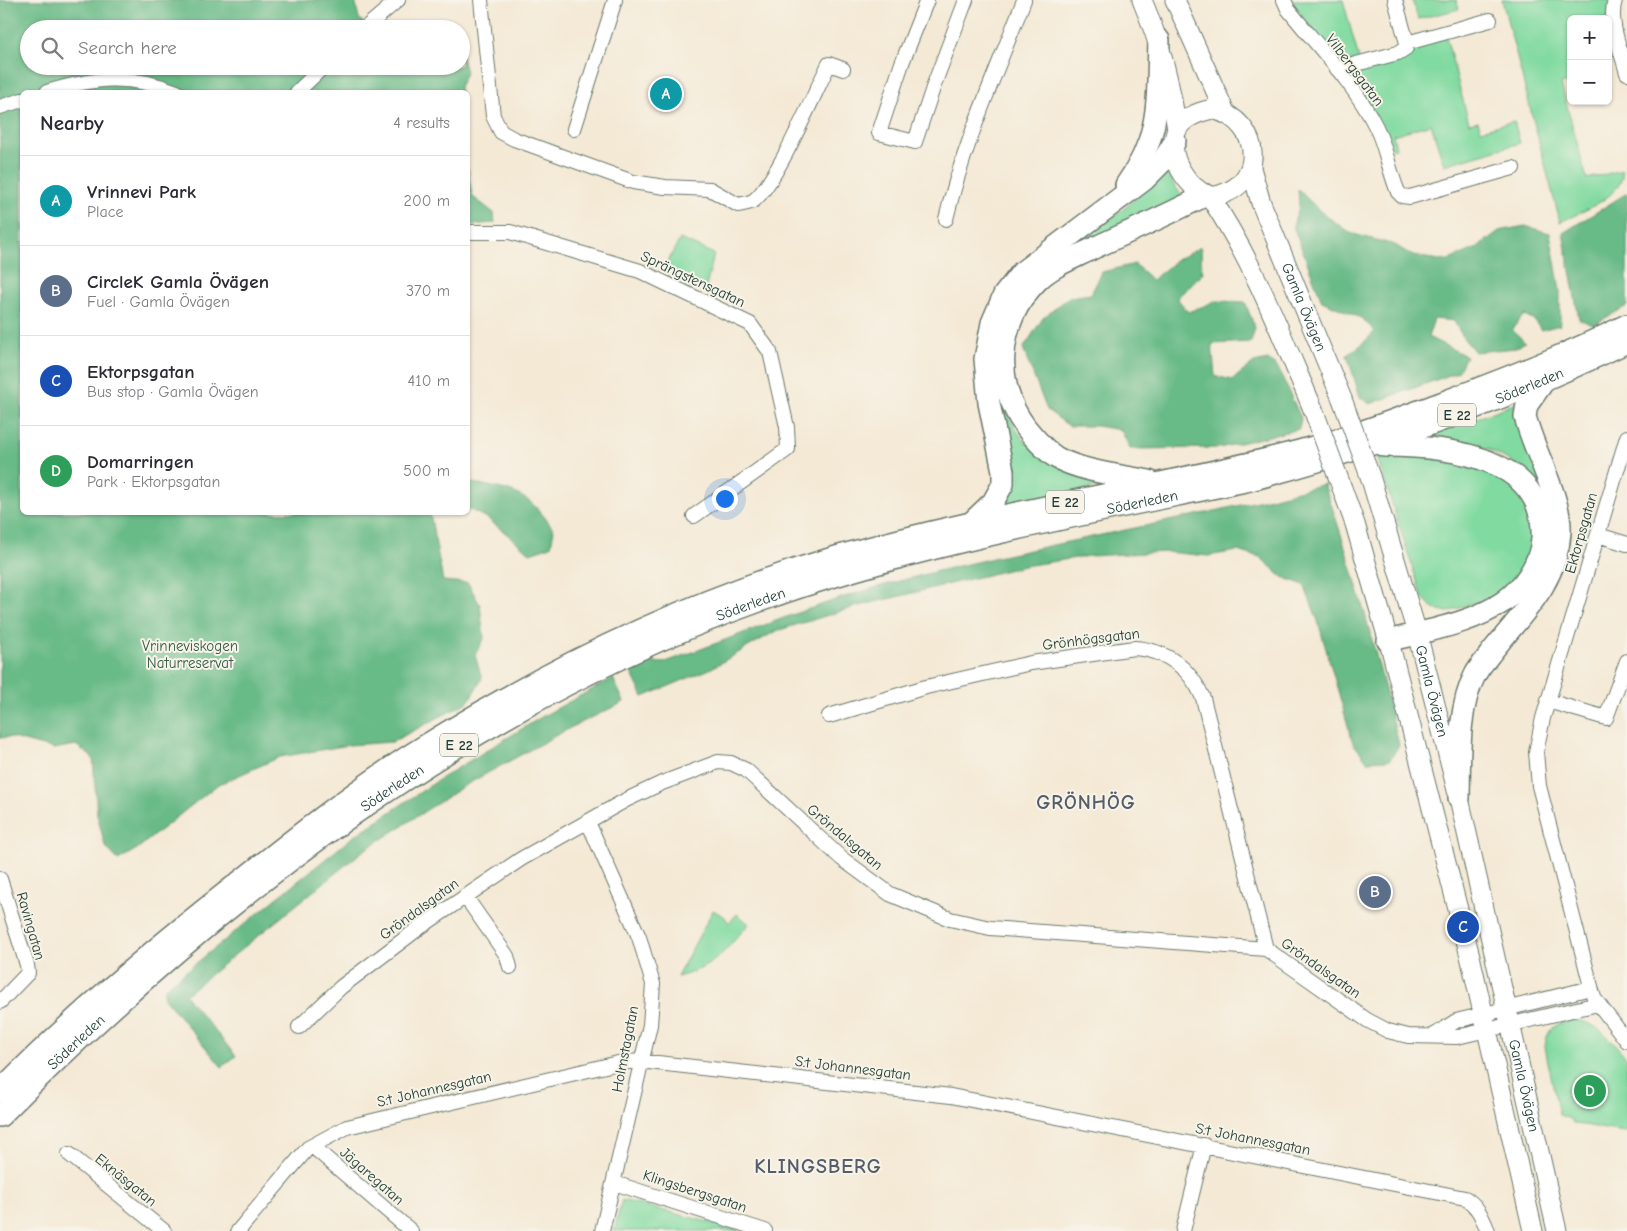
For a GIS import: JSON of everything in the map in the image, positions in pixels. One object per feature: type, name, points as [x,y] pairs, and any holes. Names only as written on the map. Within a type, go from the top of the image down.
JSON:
[{"type":"highway","points":[[1112,205],[1137,170],[1148,149],[1156,120],[1159,40]]},
{"type":"highway","points":[[972,523],[993,502],[1002,484],[1003,471],[986,380],[985,360],[992,323],[1004,296],[1022,272],[1112,205],[1150,174],[1163,161],[1176,135]]},
{"type":"highway","points":[[1159,482],[1097,471],[1057,458],[1046,449],[1022,423],[1006,389],[1004,368],[1006,342],[1010,319],[1038,280],[1064,263],[1208,196]]},
{"type":"highway","name":"Söderleden","points":[[0,1091],[76,1018],[183,926],[374,780],[466,722],[561,669],[662,621],[732,593],[831,559],[972,523],[1289,454],[1381,426],[1517,374],[1627,325]]},
{"type":"highway","name":"Söderleden","points":[[0,1116],[80,1037],[154,972],[286,865],[432,761],[574,680],[673,634],[758,601],[917,551],[1007,530],[1246,481],[1369,446],[1545,380],[1627,342]]},
{"type":"highway","points":[[1459,798],[1460,743],[1466,695],[1475,673],[1508,630],[1532,605],[1548,580],[1557,556],[1560,530],[1556,505],[1525,416],[1529,400],[1545,380]]},
{"type":"highway","points":[[1369,446],[1416,446],[1463,452],[1513,475],[1529,490],[1538,502],[1542,534],[1541,553],[1532,571],[1519,588],[1503,602],[1487,611],[1419,639]]},
{"type":"highway","points":[[1390,647],[1505,620],[1532,605]]},
{"type":"main road","points":[[1142,0],[1159,40],[1170,85],[1178,165],[1187,181],[1208,196],[1233,190],[1244,182],[1251,168],[1253,156],[1246,132],[1237,121],[1225,112],[1212,109],[1199,112],[1186,120],[1176,135]]},
{"type":"main road","points":[[1175,0],[1225,112]]},
{"type":"main road","name":"Gamla Övägen","points":[[1251,168],[1261,203],[1342,400],[1370,476],[1419,639],[1459,798],[1509,1026],[1557,1231]]},
{"type":"main road","name":"Gamla Övägen","points":[[1208,196],[1231,228],[1252,268],[1313,409],[1342,488],[1390,647],[1485,1022],[1534,1231]]},
{"type":"street","points":[[375,20],[398,0]]},
{"type":"street","points":[[481,0],[494,116],[501,132],[514,139],[633,182],[665,187],[710,189],[738,205],[752,201],[763,190],[790,144],[829,64],[843,69]]},
{"type":"street","points":[[574,128],[616,0]]},
{"type":"street","points":[[927,0],[902,62],[879,133],[915,142],[966,0]]},
{"type":"street","points":[[946,219],[956,176],[1024,0]]},
{"type":"street","name":"Vilbergsgatan","points":[[1284,0],[1288,9],[1365,106],[1377,129],[1393,181],[1402,196],[1410,197],[1514,168]]},
{"type":"street","points":[[1337,69],[1398,53],[1406,48],[1407,43],[1395,0]]},
{"type":"street","points":[[1615,0],[1612,9],[1614,24],[1627,73]]},
{"type":"street","points":[[1407,43],[1490,20]]},
{"type":"street","points":[[299,90],[315,75]]},
{"type":"street","points":[[55,90],[108,78],[145,81],[171,90]]},
{"type":"street","points":[[0,107],[20,101]]},
{"type":"street","name":"Sprängstensgatan","points":[[470,232],[510,232],[640,271],[750,324],[762,338],[770,352],[788,427],[788,449],[694,516]]},
{"type":"street","name":"Ektorpsgatan","points":[[1627,437],[1548,701],[1536,752],[1539,786],[1591,988],[1598,1004],[1627,1041]]},
{"type":"street","points":[[1598,535],[1627,544]]},
{"type":"street","name":"Grönhögsgatan","points":[[829,716],[926,687],[1031,663],[1134,648],[1149,649],[1161,653],[1188,671],[1198,684],[1204,698],[1266,950]]},
{"type":"street","points":[[1548,701],[1606,718],[1626,667]]},
{"type":"street","name":"Gröndalsgatan","points":[[299,1027],[341,987],[465,896],[521,859],[626,800],[667,781],[718,762],[731,763],[746,770],[813,833],[863,876],[890,894],[950,919],[990,928],[1266,950],[1367,1020],[1388,1031],[1408,1036],[1433,1036],[1456,1021],[1485,1022]]},
{"type":"street","name":"Holmstagatan","points":[[588,822],[640,937],[653,984],[650,1025],[640,1061],[602,1231]]},
{"type":"street","name":"Ravingatan","points":[[0,879],[28,973],[0,1002]]},
{"type":"street","points":[[465,896],[507,956],[510,967]]},
{"type":"street","points":[[1485,1022],[1505,1008],[1591,988]]},
{"type":"street","points":[[1485,1022],[1509,1026],[1598,1004]]},
{"type":"street","name":"S:t Johannesgatan","points":[[238,1231],[296,1160],[312,1146],[347,1127],[618,1063],[640,1061],[951,1096],[1204,1145],[1465,1198],[1473,1203],[1481,1213],[1488,1231]]},
{"type":"street","points":[[1183,1231],[1204,1145]]},
{"type":"street","name":"Jägaregatan","points":[[312,1146],[411,1231]]},
{"type":"street","name":"Eknäsgatan","points":[[69,1154],[164,1231]]},
{"type":"street","name":"Klingsbergsgatan","points":[[614,1183],[765,1231]]},
{"type":"green space","name":"Vrinneviskogen Naturreservat","points":[[0,0],[355,0],[361,20],[20,20],[20,75],[465,75],[459,87],[460,90],[20,90],[20,515],[430,515],[443,581],[468,583],[480,605],[484,639],[475,655],[482,679],[468,702],[392,742],[349,745],[280,757],[217,785],[137,849],[118,860],[105,846],[97,814],[93,758],[76,745],[54,749],[9,737],[0,738]]},
{"type":"green space","points":[[1289,0],[1343,0],[1359,59],[1352,61],[1335,59]]},
{"type":"green space","points":[[1412,0],[1456,0],[1459,9],[1418,19]]},
{"type":"green space","points":[[1502,0],[1610,0],[1608,15],[1567,15],[1567,82],[1561,84],[1587,179],[1622,170],[1622,179],[1610,195],[1600,202],[1560,222]]},
{"type":"green space","points":[[1446,37],[1469,123],[1478,121],[1481,130],[1514,121],[1520,143],[1444,165],[1431,124],[1393,135],[1396,148],[1393,149],[1358,85],[1358,73],[1361,67],[1376,63],[1378,67],[1394,63],[1403,59],[1413,46]]},
{"type":"green space","points":[[1167,167],[1173,184],[1183,197],[1070,254],[1043,271],[1028,285],[1015,302],[1006,320],[1000,340],[999,382],[1004,402],[1012,421],[1023,439],[1032,449],[1054,464],[1079,474],[1118,482],[1000,509],[1011,489],[1012,477],[994,394],[992,366],[994,337],[1002,313],[1014,293],[1030,277],[1048,262],[1118,213]]},
{"type":"green space","points":[[470,182],[472,196],[494,213],[495,223],[470,225]]},
{"type":"green space","points":[[1298,189],[1321,212],[1350,233],[1395,245],[1413,256],[1446,261],[1475,249],[1499,231],[1525,226],[1550,233],[1560,290],[1560,325],[1541,330],[1533,319],[1524,315],[1512,329],[1525,342],[1516,348],[1475,352],[1464,339],[1454,321],[1434,319],[1428,337],[1466,356],[1458,372],[1370,404],[1360,397],[1347,355],[1361,345],[1375,331],[1361,318],[1322,301],[1293,226],[1299,207]]},
{"type":"green space","points":[[1627,193],[1627,306],[1593,325],[1579,319],[1563,233]]},
{"type":"green space","points":[[680,239],[714,254],[706,287],[664,269]]},
{"type":"green space","points":[[1201,247],[1202,274],[1177,298],[1188,312],[1217,301],[1245,302],[1255,328],[1251,342],[1212,344],[1215,376],[1232,380],[1254,363],[1268,360],[1278,368],[1301,418],[1299,429],[1219,448],[1130,449],[1121,430],[1096,426],[1069,426],[1047,410],[1023,349],[1043,318],[1069,297],[1091,294],[1102,272],[1135,264],[1152,280],[1178,259]]},
{"type":"green space","points":[[1519,402],[1543,489],[1537,490],[1512,462],[1488,449],[1422,439]]},
{"type":"green space","points":[[1419,453],[1487,467],[1520,493],[1529,511],[1533,547],[1513,582],[1495,596],[1448,612],[1434,609],[1422,597],[1377,457]]},
{"type":"green space","points":[[470,482],[518,494],[536,507],[554,530],[551,546],[530,553],[487,518],[470,510]]},
{"type":"green space","points":[[1324,484],[1365,614],[1399,745],[1390,760],[1367,761],[1353,743],[1317,618],[1304,585],[1282,577],[1260,557],[1237,551],[1208,556],[1166,552],[1089,556],[1024,566],[855,607],[776,631],[710,669],[643,697],[628,666],[645,661],[663,663],[803,611],[888,584],[997,557],[1215,511]]},
{"type":"green space","points":[[613,678],[624,702],[568,729],[464,786],[363,851],[185,995],[236,1056],[222,1067],[164,998],[164,989],[354,836],[443,777],[543,716]]},
{"type":"green space","points":[[713,910],[725,917],[729,923],[737,914],[749,924],[710,963],[677,977]]},
{"type":"green space","points":[[1572,1020],[1581,1021],[1597,1028],[1627,1058],[1627,1132],[1574,1124],[1570,1119],[1559,1115],[1545,1047],[1552,1028],[1560,1023]]},
{"type":"green space","points":[[622,1200],[724,1226],[740,1231],[614,1231]]},
{"type":"place","name":"Vrinnevi Park","points":[[666,94]]},
{"type":"place","name":"CircleK Gamla Övägen","points":[[1375,892]]},
{"type":"place","name":"Ektorpsgatan","points":[[1463,927]]},
{"type":"place","name":"Domarringen","points":[[1590,1091]]},
{"type":"district","name":"GRÖNHÖG","points":[[1086,802]]},
{"type":"district","name":"KLINGSBERG","points":[[818,1166]]}]
